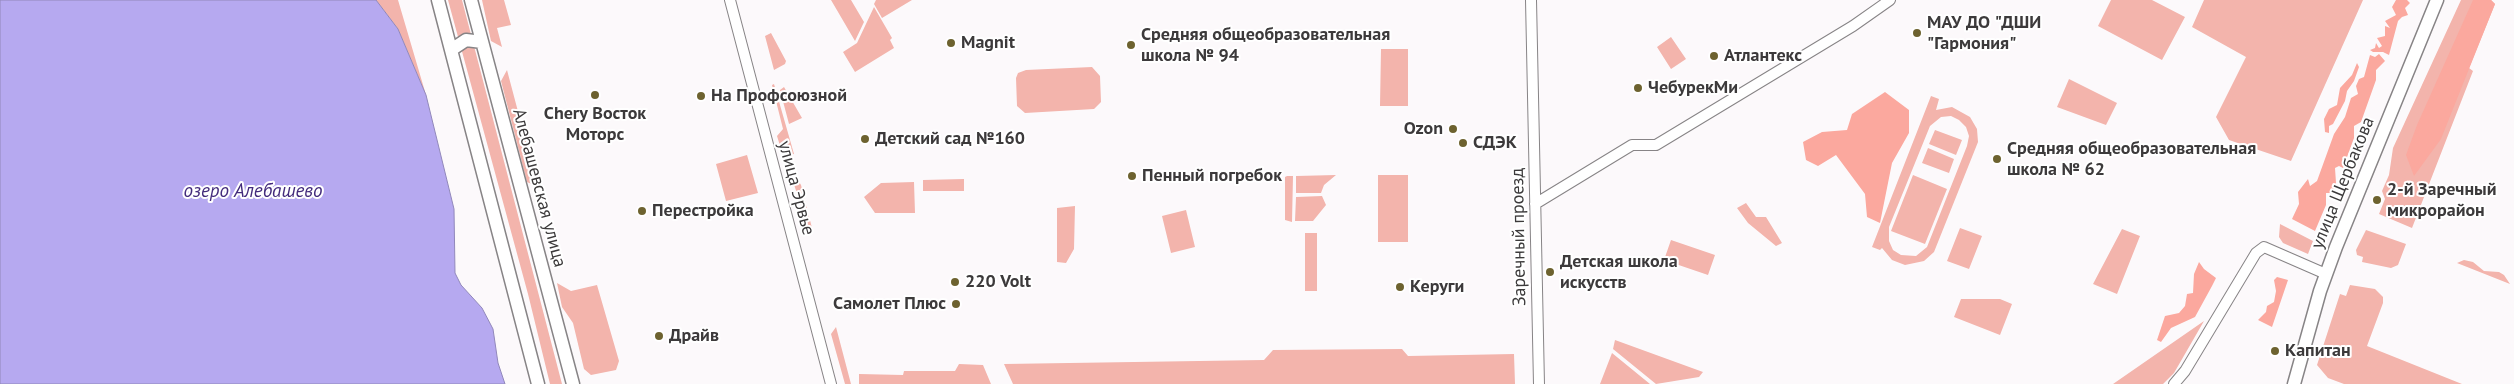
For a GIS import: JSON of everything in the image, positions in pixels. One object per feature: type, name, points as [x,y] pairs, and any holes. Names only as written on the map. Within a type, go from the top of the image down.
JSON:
[{"type":"main road","points":[[438,0],[538,384]]},
{"type":"main road","name":"Алебашевская улица","points":[[471,0],[573,384]]},
{"type":"main road","name":"улица Щербакова","points":[[2296,379],[2326,274],[2437,0]]},
{"type":"main road","points":[[451,50],[466,40],[482,42]]},
{"type":"street","name":"улица Эрвье","points":[[730,0],[830,384]]},
{"type":"street","name":"Заречный проезд","points":[[1531,0],[1539,384]]},
{"type":"street","points":[[1535,204],[1632,145],[1656,145],[1853,26],[1890,0]]},
{"type":"street","points":[[2174,384],[2185,371],[2256,253],[2264,247],[2326,274]]},
{"type":"shaded area","points":[[376,0],[398,0],[426,95],[398,29]]},
{"type":"shaded area","points":[[448,0],[462,0],[562,384],[550,384],[528,294]]},
{"type":"shaded area","points":[[482,0],[504,0],[511,25],[497,28],[502,47],[491,41]]},
{"type":"shaded area","points":[[831,0],[851,0],[864,22],[855,41]]},
{"type":"shaded area","points":[[876,0],[912,0],[882,18],[874,4]]},
{"type":"shaded area","points":[[2111,0],[2152,0],[2185,17],[2162,60],[2098,26]]},
{"type":"shaded area","points":[[2204,0],[2363,0],[2291,161],[2229,140],[2216,117],[2246,57],[2192,27]]},
{"type":"shaded area","points":[[2396,0],[2407,0],[2410,3],[2405,8],[2408,15],[2398,21],[2389,55],[2383,52],[2373,52],[2370,50],[2375,48],[2376,43],[2379,48],[2382,46],[2377,38],[2385,36],[2385,26],[2390,28],[2385,21],[2396,15],[2392,7]]},
{"type":"shaded area","points":[[2461,0],[2491,0],[2495,4],[2469,68],[2473,71],[2412,228],[2379,214],[2385,199],[2382,191],[2389,175],[2393,148]]},
{"type":"shaded area","points":[[2473,0],[2491,0],[2495,4],[2441,139],[2414,176],[2406,155],[2417,125]]},
{"type":"shaded area","points":[[874,7],[892,38],[890,40],[894,48],[855,72],[843,52],[857,43]]},
{"type":"shaded area","points":[[771,33],[786,61],[785,64],[774,70],[765,36]]},
{"type":"shaded area","points":[[1671,37],[1686,59],[1671,69],[1657,47]]},
{"type":"shaded area","points":[[1381,49],[1408,49],[1408,106],[1380,106]]},
{"type":"shaded area","points":[[2379,54],[2385,61],[2376,70],[2376,80],[2361,122],[2354,126],[2354,138],[2343,168],[2339,166],[2335,168],[2336,183],[2332,193],[2326,193],[2326,205],[2315,231],[2292,219],[2299,204],[2298,192],[2308,179],[2310,186],[2317,181],[2334,134],[2345,117],[2351,98],[2358,94],[2356,86],[2359,79],[2364,77],[2370,55],[2375,57]]},
{"type":"shaded area","points":[[2357,63],[2359,67],[2354,81],[2347,91],[2345,101],[2333,124],[2329,126],[2329,133],[2325,132],[2324,119],[2329,109],[2337,105],[2340,88],[2352,75]]},
{"type":"shaded area","points":[[1092,67],[1100,76],[1101,102],[1094,109],[1025,113],[1017,106],[1016,78],[1018,73],[1026,70]]},
{"type":"shaded area","points":[[507,70],[538,187],[527,182],[501,81]]},
{"type":"shaded area","points":[[2069,79],[2117,103],[2106,125],[2057,107]]},
{"type":"shaded area","points":[[774,84],[794,154],[789,155],[781,149],[777,136],[783,129],[772,85]]},
{"type":"shaded area","points":[[784,87],[802,118],[789,124],[780,90]]},
{"type":"shaded area","points":[[1885,92],[1909,110],[1909,133],[1892,163],[1880,223],[1867,217],[1865,194],[1836,155],[1818,166],[1806,160],[1803,142],[1822,132],[1847,130],[1852,114]]},
{"type":"shaded area","points":[[1931,96],[1939,99],[1936,110],[1952,107],[1970,117],[1977,129],[1978,142],[1934,252],[1924,261],[1905,265],[1892,260],[1882,248],[1880,250],[1872,247]],"holes":[[[1951,116],[1959,120],[1966,127],[1969,136],[1967,146],[1927,247],[1916,256],[1901,255],[1893,250],[1889,241],[1889,227],[1930,126],[1941,117]]]},
{"type":"shaded area","points":[[1935,130],[1962,140],[1956,155],[1929,144]]},
{"type":"shaded area","points":[[1928,148],[1954,159],[1949,173],[1922,163]]},
{"type":"shaded area","points":[[747,155],[758,193],[726,201],[716,164]]},
{"type":"shaded area","points":[[1336,175],[1324,185],[1321,193],[1296,193],[1296,176]]},
{"type":"shaded area","points":[[1378,175],[1408,175],[1408,242],[1378,242]]},
{"type":"shaded area","points":[[1913,175],[1947,189],[1925,244],[1891,231]]},
{"type":"shaded area","points":[[1293,176],[1292,222],[1285,220],[1285,177]]},
{"type":"shaded area","points":[[791,177],[796,177],[801,185],[812,228],[806,230],[800,201]]},
{"type":"shaded area","points":[[964,179],[964,191],[923,191],[923,180]]},
{"type":"shaded area","points":[[914,182],[915,213],[875,213],[864,197],[881,183]]},
{"type":"shaded area","points":[[1322,196],[1326,205],[1313,221],[1295,221],[1296,197]]},
{"type":"shaded area","points":[[1746,203],[1756,217],[1766,217],[1782,243],[1776,246],[1748,223],[1737,208]]},
{"type":"shaded area","points":[[1075,206],[1074,249],[1066,263],[1057,262],[1057,208]]},
{"type":"shaded area","points":[[1186,210],[1195,247],[1171,253],[1162,216]]},
{"type":"shaded area","points":[[2280,224],[2313,241],[2308,254],[2283,243],[2279,237]]},
{"type":"shaded area","points":[[1960,228],[1982,236],[1969,269],[1947,261]]},
{"type":"shaded area","points":[[2122,229],[2140,236],[2117,294],[2093,284]]},
{"type":"shaded area","points":[[2366,230],[2406,244],[2398,265],[2391,268],[2362,262],[2363,257],[2357,255],[2356,250]]},
{"type":"shaded area","points":[[1305,233],[1317,233],[1317,291],[1305,291]]},
{"type":"shaded area","points":[[1671,240],[1715,255],[1708,275],[1664,260]]},
{"type":"shaded area","points":[[2464,260],[2473,262],[2484,271],[2499,272],[2504,275],[2510,284],[2457,263]]},
{"type":"shaded area","points":[[2199,262],[2204,269],[2216,278],[2212,286],[2195,317],[2171,328],[2161,342],[2157,340],[2165,316],[2179,313],[2185,306],[2187,294],[2193,293],[2194,274]]},
{"type":"shaded area","points":[[2277,277],[2288,280],[2272,327],[2258,320],[2266,312],[2267,306],[2274,302],[2276,291],[2274,280]]},
{"type":"shaded area","points":[[557,283],[571,291],[597,285],[619,361],[616,370],[591,375],[584,369],[573,323],[562,307]]},
{"type":"shaded area","points":[[2350,285],[2375,289],[2383,297],[2383,303],[2367,346],[2462,384],[2344,384],[2328,378],[2317,365],[2340,294],[2346,296]]},
{"type":"shaded area","points":[[1961,299],[2000,299],[2012,304],[2000,335],[1954,317]]},
{"type":"shaded area","points":[[2204,321],[2174,373],[2163,384],[2113,384]]},
{"type":"shaded area","points":[[836,327],[851,384],[845,384],[831,334]]},
{"type":"shaded area","points":[[1615,340],[1703,372],[1699,377],[1656,384],[1613,349]]},
{"type":"shaded area","points":[[1402,349],[1408,356],[1514,354],[1515,384],[1013,384],[1004,364],[1264,360],[1273,350]]},
{"type":"shaded area","points":[[1612,353],[1650,384],[1600,384]]},
{"type":"shaded area","points":[[959,364],[983,365],[991,384],[859,384],[859,374],[903,375],[904,371],[955,371]]},
{"type":"water","name":"озеро Алебашево","points":[[0,0],[376,0],[398,29],[426,95],[454,209],[455,273],[461,285],[482,308],[493,329],[498,363],[505,384],[0,384]]},
{"type":"place","name":"МАУ ДО \"ДШИ \"Гармония\"","points":[[1917,33]]},
{"type":"place","name":"Magnit","points":[[951,43]]},
{"type":"place","name":"Средняя общеобразовательная школа № 94","points":[[1131,45]]},
{"type":"place","name":"Атлантекс","points":[[1714,56]]},
{"type":"place","name":"ЧебурекМи","points":[[1638,88]]},
{"type":"place","name":"Chery Восток Моторс","points":[[595,95]]},
{"type":"place","name":"На Профсоюзной","points":[[701,96]]},
{"type":"place","name":"Ozon","points":[[1453,129]]},
{"type":"place","name":"Детский сад №160","points":[[865,139]]},
{"type":"place","name":"СДЭК","points":[[1463,143]]},
{"type":"place","name":"Средняя общеобразовательная школа № 62","points":[[1997,159]]},
{"type":"place","name":"Пенный погребок","points":[[1132,176]]},
{"type":"place","name":"2-й Заречный микрорайон","points":[[2377,200]]},
{"type":"place","name":"Перестройка","points":[[642,211]]},
{"type":"place","name":"Детская школа искусств","points":[[1550,272]]},
{"type":"place","name":"220 Volt","points":[[955,282]]},
{"type":"place","name":"Керуги","points":[[1400,287]]},
{"type":"place","name":"Самолет Плюс","points":[[956,304]]},
{"type":"place","name":"Драйв","points":[[659,336]]},
{"type":"place","name":"Капитан","points":[[2275,351]]}]
